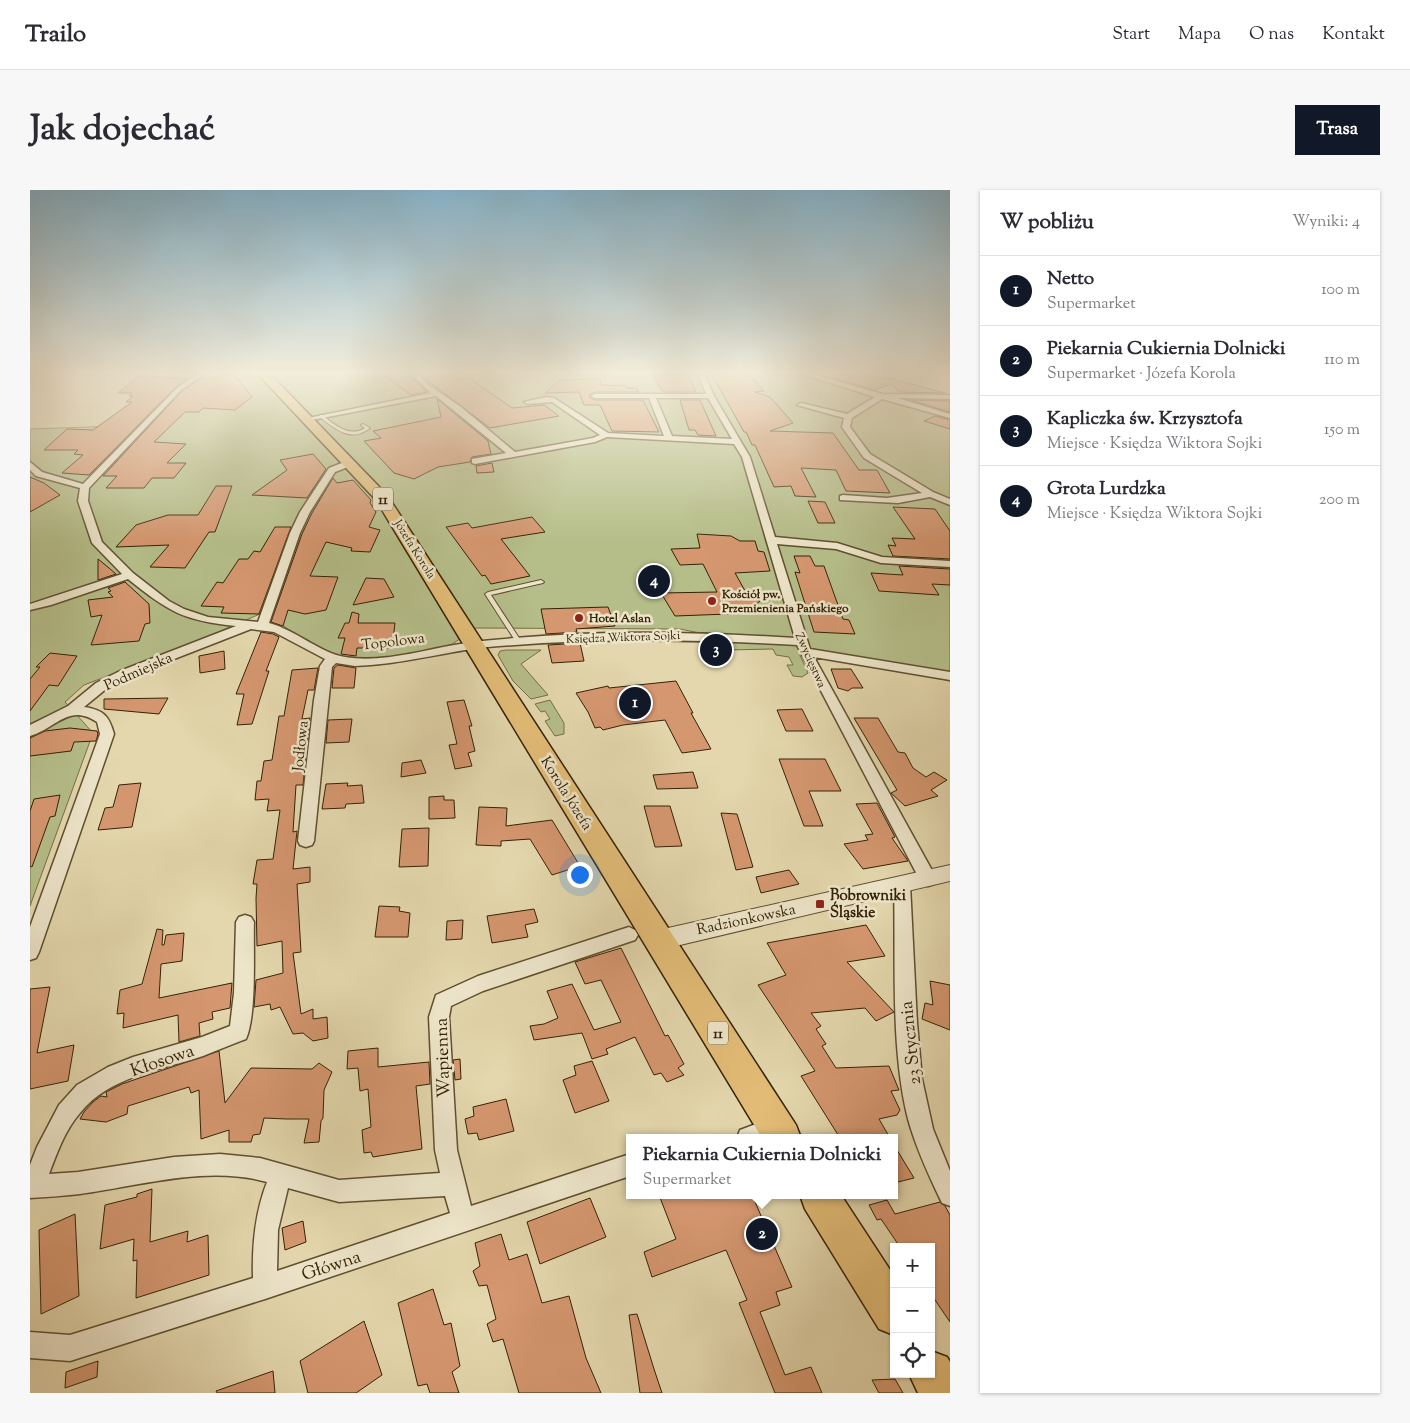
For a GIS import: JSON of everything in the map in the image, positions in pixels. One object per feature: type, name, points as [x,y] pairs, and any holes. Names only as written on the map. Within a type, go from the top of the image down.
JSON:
[{"type":"highway","name":"Józefa Korola","points":[[323,429],[350,464],[382,498],[476,645]]},
{"type":"highway","name":"Korola Józefa","points":[[476,645],[644,937]]},
{"type":"highway","name":"11","points":[[644,937],[769,1134]]},
{"type":"highway","points":[[822,1199],[890,1308]]},
{"type":"highway","points":[[934,1378],[944,1393]]},
{"type":"street","points":[[30,466],[39,474],[85,487],[141,429]]},
{"type":"street","points":[[482,429],[512,453]]},
{"type":"street","points":[[596,429],[606,436]]},
{"type":"street","points":[[665,429],[669,439]]},
{"type":"street","name":"Zwycięstwa","points":[[729,429],[746,457],[803,647],[818,679],[928,879]]},
{"type":"street","points":[[848,429],[867,456],[930,494],[950,502]]},
{"type":"street","points":[[475,461],[512,453],[595,440],[606,436],[736,442]]},
{"type":"street","points":[[256,624],[305,512],[332,470],[350,464]]},
{"type":"street","name":"Topolowa","points":[[85,487],[83,501],[97,542],[129,574],[165,603],[207,620],[277,627],[333,658],[354,662],[374,662],[476,645]]},
{"type":"street","points":[[843,498],[900,501],[914,500],[930,494]]},
{"type":"street","points":[[771,540],[837,546],[881,560],[950,564]]},
{"type":"street","points":[[30,607],[129,574]]},
{"type":"street","points":[[207,620],[212,630],[210,641]]},
{"type":"street","name":"Podmiejska","points":[[30,731],[73,709],[101,686],[124,674],[256,624]]},
{"type":"street","name":"Księdza Wiktora Sojki","points":[[476,645],[518,641],[696,635],[803,647],[950,676]]},
{"type":"street","name":"Jodłowa","points":[[306,841],[326,666],[333,658]]},
{"type":"street","points":[[30,952],[107,734],[102,720],[90,712],[73,709]]},
{"type":"street","name":"Radzionkowska","points":[[644,937],[950,873]]},
{"type":"street","name":"23 Stycznia","points":[[902,884],[906,1013],[916,1107],[932,1160],[950,1195]]},
{"type":"street","name":"Kłosowa","points":[[31,1187],[68,1112],[85,1092],[106,1080],[153,1060],[203,1046],[239,1032],[243,993],[245,922]]},
{"type":"street","name":"Wapienna","points":[[464,1221],[453,1184],[446,1150],[439,1017],[443,1001],[478,984],[644,937]]},
{"type":"street","points":[[31,1187],[78,1183],[174,1168],[220,1165],[260,1169],[339,1191],[453,1184]]},
{"type":"street","name":"Główna","points":[[32,1349],[70,1348],[265,1287],[626,1166]]},
{"type":"street","points":[[265,1287],[268,1218],[273,1193],[281,1176]]},
{"type":"lane","points":[[337,429],[347,434],[358,434],[367,429]]},
{"type":"lane","points":[[518,641],[488,594],[541,582]]},
{"type":"green space","points":[[30,429],[950,429],[950,674],[799,653],[808,673],[802,677],[793,676],[787,665],[793,665],[789,657],[776,655],[773,649],[726,650],[728,655],[714,656],[708,653],[706,644],[708,641],[734,640],[680,629],[476,628],[448,647],[391,659],[350,661],[316,646],[262,613],[199,641],[84,685],[65,702],[93,733],[30,906]]},
{"type":"green space","points":[[541,650],[521,664],[548,695],[531,699],[513,681],[498,655],[500,651]]},
{"type":"green space","points":[[550,700],[564,723],[564,734],[555,736],[545,721],[550,719],[545,711],[541,712],[535,704]]},
{"type":"building","points":[[67,429],[134,429],[89,475],[62,473],[83,455],[74,454],[78,450],[44,450]]},
{"type":"building","points":[[147,429],[167,429],[154,442],[186,444],[167,463],[186,463],[174,478],[152,478],[144,488],[106,488],[117,476],[103,476]]},
{"type":"building","points":[[382,429],[474,429],[488,441],[491,454],[472,457],[470,462],[438,467],[414,479],[394,473],[364,441],[381,438],[373,431]]},
{"type":"building","points":[[611,429],[658,429],[659,432],[612,431]]},
{"type":"building","points":[[713,429],[716,436],[698,435],[695,430],[689,430]]},
{"type":"building","points":[[742,429],[833,433],[859,470],[877,470],[890,493],[846,491],[836,470],[801,468],[816,497],[795,496],[791,486],[774,487],[755,445],[752,445],[746,432]]},
{"type":"building","points":[[313,454],[326,469],[307,498],[252,495],[287,470],[280,460]]},
{"type":"building","points":[[492,463],[494,472],[477,473],[476,466]]},
{"type":"building","points":[[30,477],[44,483],[60,495],[30,512]]},
{"type":"building","points":[[333,478],[337,483],[353,480],[371,500],[370,503],[376,512],[369,527],[380,530],[370,552],[351,551],[352,548],[326,542],[310,576],[338,577],[326,610],[305,614],[288,610],[283,626],[271,622],[302,534]]},
{"type":"building","points":[[216,486],[232,486],[215,532],[209,532],[185,568],[150,567],[169,545],[116,547],[136,525],[168,515],[198,515]]},
{"type":"building","points":[[808,501],[825,502],[835,523],[818,523]]},
{"type":"building","points":[[893,507],[935,509],[950,531],[950,559],[893,556],[888,545],[896,546],[892,538],[915,539]]},
{"type":"building","points":[[532,517],[545,532],[501,539],[530,576],[491,584],[485,575],[482,576],[446,527],[468,523],[472,528]]},
{"type":"building","points":[[275,527],[291,527],[259,614],[221,613],[224,607],[201,606],[217,582],[223,583],[239,559],[248,559],[254,551],[260,552]]},
{"type":"building","points":[[697,534],[731,536],[740,541],[755,541],[758,551],[764,552],[770,571],[735,573],[748,596],[760,601],[752,608],[755,613],[675,616],[661,593],[717,592],[703,564],[680,565],[671,549],[700,548]]},
{"type":"building","points":[[794,556],[810,556],[815,566],[824,566],[843,619],[849,620],[855,634],[814,632],[795,572],[800,573]]},
{"type":"building","points":[[98,559],[109,568],[116,574],[98,580]]},
{"type":"building","points":[[899,566],[950,569],[950,585],[932,584],[939,595],[879,591],[871,573],[903,575]]},
{"type":"building","points":[[366,578],[384,579],[394,597],[353,605]]},
{"type":"building","points":[[125,582],[149,604],[150,623],[145,624],[139,641],[91,645],[102,615],[91,617],[88,600],[113,597],[108,592],[111,591],[108,588]]},
{"type":"building","points":[[608,607],[615,626],[576,629],[577,632],[546,634],[541,609]]},
{"type":"building","points":[[352,612],[359,614],[358,623],[395,623],[392,648],[357,648],[356,656],[341,654],[345,638],[338,638],[345,623],[349,623]]},
{"type":"building","points":[[261,632],[279,637],[266,671],[269,671],[252,724],[237,725],[244,694],[236,694]]},
{"type":"building","points":[[580,643],[584,661],[552,663],[548,645]]},
{"type":"building","points":[[224,651],[225,669],[200,673],[199,656]]},
{"type":"building","points":[[50,653],[77,656],[58,686],[49,685],[30,711],[30,679],[40,667],[36,667]]},
{"type":"building","points":[[338,665],[356,668],[354,688],[332,688],[334,668]]},
{"type":"building","points":[[318,668],[314,690],[308,690],[302,719],[310,718],[303,785],[296,785],[293,832],[297,831],[293,869],[310,867],[310,882],[297,884],[301,952],[293,953],[301,1014],[313,1009],[313,1019],[327,1017],[328,1038],[313,1041],[303,1033],[293,1034],[280,1007],[271,1010],[270,1004],[254,1007],[256,980],[283,973],[282,941],[257,946],[257,884],[253,884],[257,860],[273,859],[280,810],[267,811],[269,799],[255,800],[257,781],[261,781],[264,761],[272,760],[279,716],[284,716],[292,670]]},
{"type":"building","points":[[831,669],[851,669],[863,688],[852,688],[848,691],[838,688]]},
{"type":"building","points":[[676,681],[711,749],[682,753],[665,720],[623,725],[603,730],[600,727],[595,728],[576,693],[608,686],[609,688]]},
{"type":"building","points":[[168,698],[159,714],[104,709],[104,699]]},
{"type":"building","points":[[464,700],[472,726],[469,726],[475,751],[468,753],[472,766],[455,769],[449,745],[457,744],[447,702]]},
{"type":"building","points":[[802,709],[813,731],[786,731],[777,710]]},
{"type":"building","points":[[854,718],[878,718],[898,752],[905,753],[913,768],[926,777],[934,772],[947,780],[931,790],[938,796],[905,806],[891,793],[897,790]]},
{"type":"building","points":[[352,719],[349,742],[326,743],[328,720]]},
{"type":"building","points":[[70,728],[97,731],[96,741],[74,742],[71,751],[30,756],[30,738],[45,731]]},
{"type":"building","points":[[779,759],[825,759],[841,791],[809,791],[823,826],[804,826]]},
{"type":"building","points":[[421,760],[426,773],[401,777],[402,763]]},
{"type":"building","points":[[693,772],[698,788],[657,789],[653,775]]},
{"type":"building","points":[[141,783],[132,827],[98,830],[105,808],[113,807],[119,785]]},
{"type":"building","points":[[348,783],[347,786],[362,785],[364,803],[346,804],[345,808],[322,809],[326,784]]},
{"type":"building","points":[[60,795],[55,816],[50,817],[32,867],[30,866],[30,811],[34,799]]},
{"type":"building","points":[[444,796],[444,800],[454,800],[455,818],[429,819],[429,797]]},
{"type":"building","points":[[877,803],[895,837],[892,838],[908,861],[863,869],[844,844],[868,840],[865,835],[873,834],[856,804]]},
{"type":"building","points":[[644,806],[670,806],[682,846],[655,847]]},
{"type":"building","points":[[479,807],[507,808],[506,826],[552,820],[580,866],[552,875],[530,839],[501,841],[501,846],[476,845]]},
{"type":"building","points":[[721,813],[737,814],[753,867],[736,870]]},
{"type":"building","points":[[429,828],[428,866],[399,867],[402,829]]},
{"type":"building","points":[[789,870],[799,884],[761,893],[756,877]]},
{"type":"building","points":[[379,906],[400,907],[399,911],[410,913],[408,937],[375,937]]},
{"type":"building","points":[[534,909],[538,922],[525,925],[528,937],[492,943],[487,916]]},
{"type":"building","points":[[463,920],[462,939],[446,940],[447,921]]},
{"type":"building","points":[[866,925],[885,956],[847,962],[894,1012],[876,1021],[865,1008],[811,1013],[821,1026],[816,1029],[826,1044],[822,1046],[836,1068],[889,1066],[899,1090],[891,1091],[900,1110],[897,1115],[879,1119],[888,1134],[837,1134],[801,1076],[815,1071],[758,985],[786,975],[767,943]]},
{"type":"building","points":[[157,929],[163,930],[162,945],[164,945],[166,935],[184,933],[182,961],[161,964],[159,998],[232,983],[230,1008],[212,1012],[213,1019],[199,1023],[200,1036],[179,1042],[178,1015],[123,1028],[124,1013],[117,1014],[120,990],[142,984]]},
{"type":"building","points":[[621,948],[665,1036],[668,1035],[684,1064],[678,1068],[684,1075],[667,1082],[661,1073],[654,1075],[635,1037],[606,1049],[608,1054],[592,1059],[582,1033],[534,1040],[530,1026],[544,1024],[558,1018],[547,991],[572,984],[594,1030],[621,1022],[601,980],[585,984],[575,962]]},
{"type":"building","points":[[930,981],[950,985],[950,1030],[922,1019],[925,1003],[933,1005]]},
{"type":"building","points":[[50,987],[37,1053],[74,1045],[68,1081],[30,1089],[30,989]]},
{"type":"building","points":[[378,1048],[378,1067],[429,1062],[430,1084],[416,1086],[422,1149],[373,1157],[371,1152],[364,1153],[362,1130],[371,1127],[368,1089],[360,1091],[358,1068],[347,1069],[348,1051]]},
{"type":"building","points":[[219,1051],[225,1103],[251,1068],[312,1069],[319,1063],[332,1072],[324,1090],[323,1118],[319,1142],[304,1143],[309,1119],[264,1118],[260,1134],[253,1135],[251,1142],[229,1142],[229,1130],[201,1139],[199,1090],[191,1093],[189,1087],[128,1106],[127,1114],[106,1122],[80,1119],[93,1102],[101,1096],[107,1097],[106,1092],[122,1084]]},
{"type":"building","points":[[460,1059],[461,1079],[455,1080],[453,1060]]},
{"type":"building","points":[[592,1061],[609,1101],[575,1113],[563,1080],[576,1075],[574,1066]]},
{"type":"building","points":[[506,1099],[514,1131],[479,1140],[477,1133],[468,1134],[465,1119],[474,1116],[473,1107]]},
{"type":"building","points":[[898,1152],[914,1178],[898,1182]]},
{"type":"building","points":[[152,1189],[150,1242],[188,1231],[187,1242],[208,1235],[209,1275],[136,1298],[137,1260],[133,1261],[134,1239],[100,1249],[105,1205],[137,1197],[137,1194]]},
{"type":"building","points":[[590,1198],[606,1237],[540,1264],[527,1222]]},
{"type":"building","points":[[661,1199],[754,1199],[792,1287],[776,1292],[780,1305],[760,1312],[785,1375],[811,1367],[822,1393],[775,1393],[739,1303],[747,1300],[726,1250],[652,1277],[644,1252],[676,1239]]},
{"type":"building","points":[[887,1200],[895,1214],[940,1202],[945,1206],[950,1215],[950,1322],[935,1300],[935,1243],[897,1243],[881,1219],[877,1220],[869,1205]]},
{"type":"building","points":[[75,1214],[79,1296],[41,1314],[39,1230]]},
{"type":"building","points":[[303,1221],[306,1242],[285,1250],[282,1228]]},
{"type":"building","points":[[501,1234],[509,1260],[527,1254],[542,1303],[569,1296],[586,1358],[601,1393],[519,1393],[503,1339],[493,1342],[487,1324],[496,1319],[487,1285],[479,1286],[473,1271],[480,1266],[475,1243]]},
{"type":"building","points":[[433,1289],[444,1325],[451,1323],[460,1366],[452,1372],[459,1393],[430,1393],[427,1384],[418,1386],[398,1303]]},
{"type":"building","points":[[637,1314],[662,1393],[640,1393],[629,1315]]},
{"type":"building","points":[[364,1321],[382,1375],[356,1393],[308,1393],[300,1361]]},
{"type":"building","points":[[98,1361],[97,1377],[65,1388],[66,1372]]},
{"type":"building","points":[[273,1371],[275,1393],[217,1393],[216,1391]]},
{"type":"building","points":[[895,1379],[903,1393],[879,1393],[872,1380]]},
{"type":"place","name":"Grota Lurdzka","points":[[654,581]]},
{"type":"place","name":"Kościół pw. Przemienienia Pańskiego","points":[[712,601]]},
{"type":"place","name":"Hotel Aslan","points":[[579,618]]},
{"type":"place","name":"Kapliczka św. Krzysztofa","points":[[716,650]]},
{"type":"place","name":"Netto","points":[[635,703]]},
{"type":"place","name":"Bobrowniki Śląskie","points":[[820,904]]},
{"type":"place","name":"Piekarnia Cukiernia Dolnicki","points":[[762,1234]]}]
